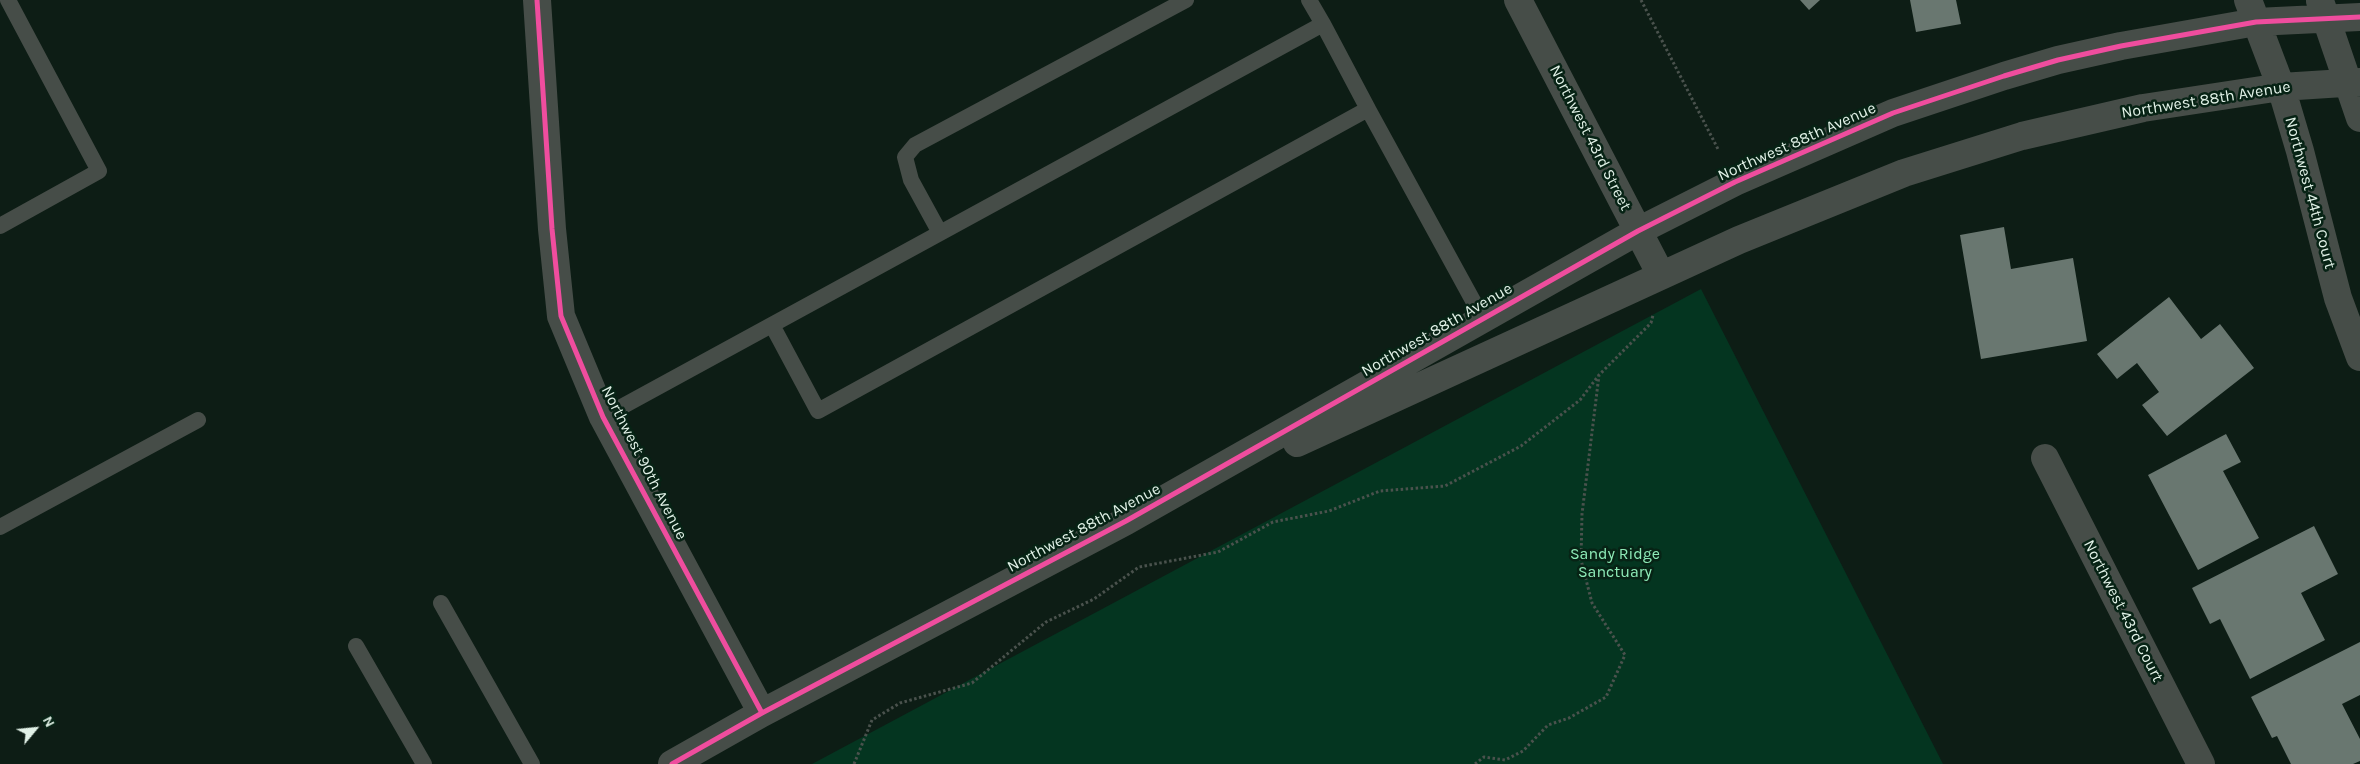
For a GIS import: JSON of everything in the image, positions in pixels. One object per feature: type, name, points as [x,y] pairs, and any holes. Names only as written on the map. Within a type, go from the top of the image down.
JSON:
[{"type":"street","name":"Northwest 90th Avenue","points":[[537,0],[552,229],[561,316],[603,418],[762,713]]},
{"type":"street","name":"Northwest 43rd Street","points":[[1518,0],[1661,275]]},
{"type":"street","name":"Northwest 88th Avenue","points":[[672,764],[762,713],[1126,521],[1638,231],[1735,182],[1893,113],[2004,76],[2094,52],[2252,11],[2323,9],[2360,17]]},
{"type":"street","points":[[2323,9],[2355,82],[2360,118]]},
{"type":"street","name":"Northwest 44th Court","points":[[2252,11],[2281,87],[2300,151],[2338,298],[2360,357]]},
{"type":"street","name":"Northwest 88th Avenue","points":[[1126,521],[1739,240],[1895,176],[2022,136],[2143,108],[2281,87],[2355,82]]},
{"type":"street","name":"Northwest 43rd Court","points":[[2045,458],[2202,764]]},
{"type":"lane","points":[[0,226],[99,171],[8,0]]},
{"type":"lane","points":[[940,233],[911,180],[905,157],[914,145],[1186,0]]},
{"type":"lane","points":[[1309,0],[1484,319]]},
{"type":"lane","points":[[603,418],[1323,24]]},
{"type":"lane","points":[[772,325],[818,410],[1368,110]]},
{"type":"lane","points":[[0,527],[198,420]]},
{"type":"lane","points":[[441,603],[532,764]]},
{"type":"lane","points":[[356,646],[424,764]]},
{"type":"path","points":[[1641,0],[1719,150]]},
{"type":"path","points":[[854,764],[872,720],[900,703],[972,684],[1046,622],[1094,600],[1139,566],[1218,552],[1273,522],[1329,511],[1380,490],[1445,486],[1521,446],[1580,400],[1600,376],[1651,323],[1661,275]]},
{"type":"path","points":[[1475,764],[1484,757],[1505,760],[1523,751],[1548,725],[1569,718],[1606,696],[1625,655],[1592,603],[1581,560],[1582,514],[1600,376]]},
{"type":"green space","name":"Sandy Ridge Sanctuary","points":[[1701,289],[1943,764],[812,764]]},
{"type":"building","points":[[1800,0],[1820,0],[1809,10]]},
{"type":"building","points":[[1910,0],[1956,0],[1961,24],[1916,32]]},
{"type":"building","points":[[2004,227],[2011,269],[2073,258],[2087,341],[1981,359],[1960,235]]},
{"type":"building","points":[[2169,297],[2201,339],[2220,324],[2254,368],[2167,436],[2142,405],[2159,392],[2137,363],[2117,379],[2097,354]]},
{"type":"building","points":[[2226,434],[2241,462],[2223,471],[2259,538],[2198,570],[2148,475]]},
{"type":"building","points":[[2314,526],[2338,574],[2301,593],[2325,640],[2250,679],[2220,619],[2210,624],[2192,588]]},
{"type":"building","points":[[2360,642],[2360,695],[2342,704],[2360,739],[2360,761],[2353,764],[2291,764],[2277,736],[2272,738],[2251,697]]},
{"type":"cycle path","points":[[537,0],[552,229],[561,316],[603,417],[762,713]]},
{"type":"cycle path","points":[[672,764],[762,713],[1126,521],[1638,231],[1735,182],[1893,113],[2058,60],[2121,46],[2256,22],[2360,17]]}]
